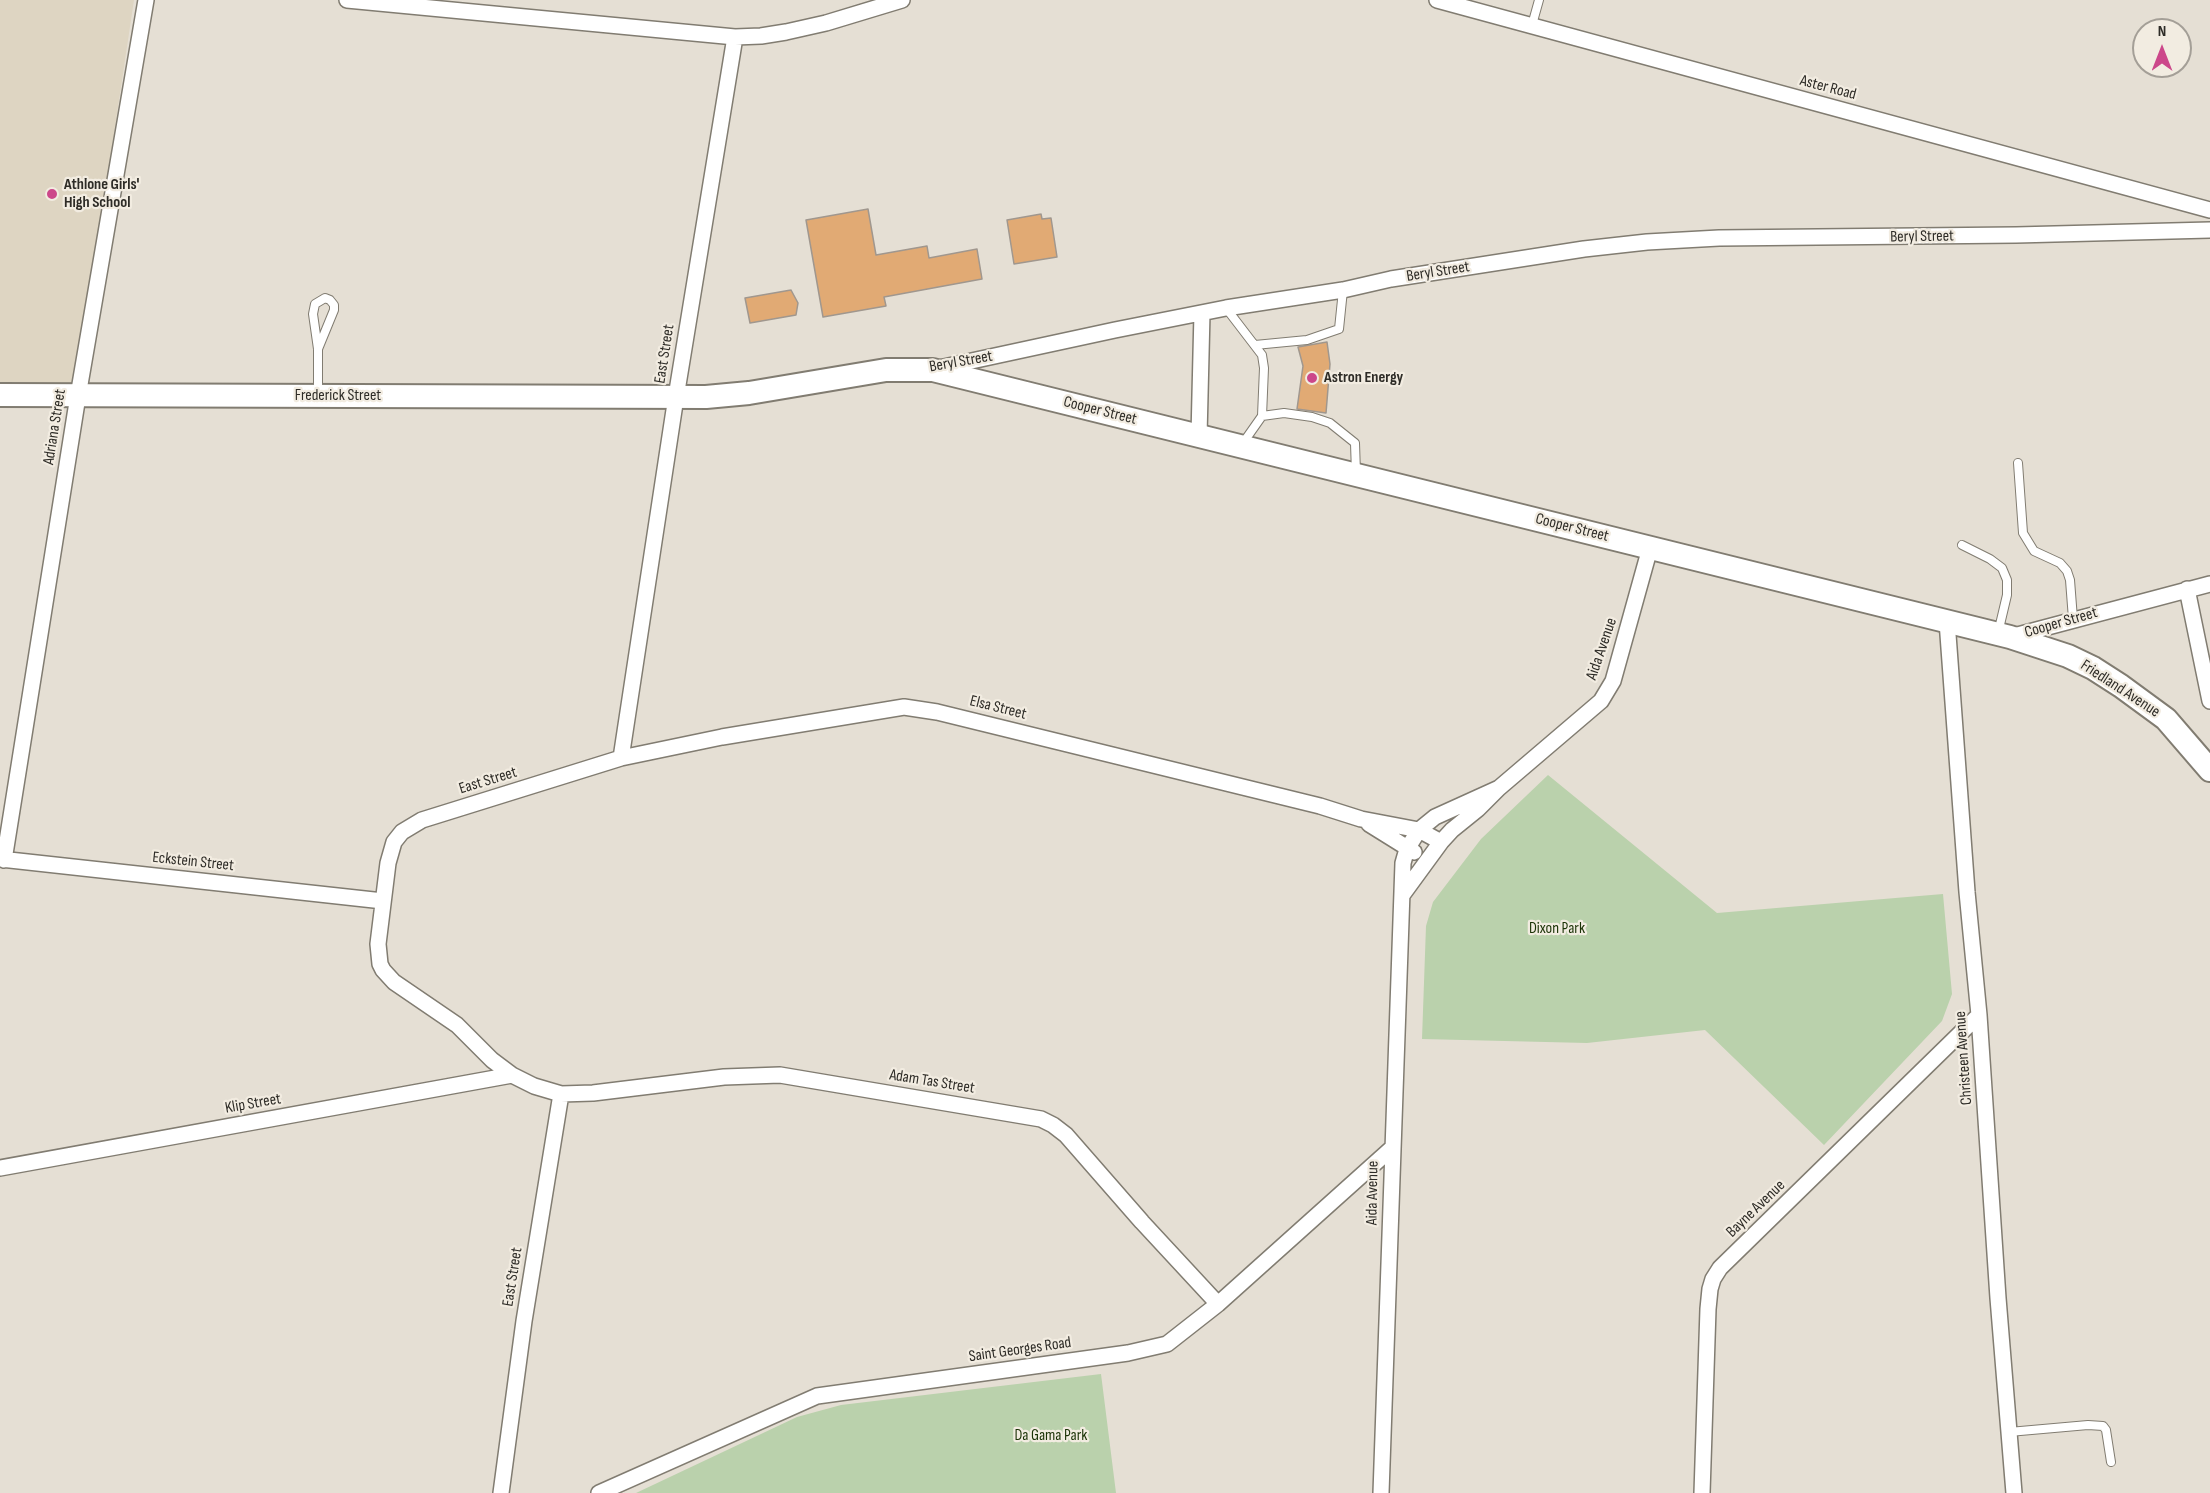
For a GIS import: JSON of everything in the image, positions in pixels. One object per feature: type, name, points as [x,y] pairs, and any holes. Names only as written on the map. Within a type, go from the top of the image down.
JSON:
[{"type":"main road","name":"Beryl Street","points":[[676,397],[749,393],[886,370],[933,370]]},
{"type":"main road","name":"Cooper Street","points":[[933,370],[2004,635]]},
{"type":"main road","name":"Frederick Street","points":[[0,395],[676,397]]},
{"type":"main road","name":"Friedland Avenue","points":[[2004,635],[2068,656],[2093,668],[2121,686],[2166,719],[2210,770]]},
{"type":"street","name":"Adriana Street","points":[[2,859],[146,0]]},
{"type":"street","points":[[347,0],[735,37],[786,32],[826,23],[902,0]]},
{"type":"street","name":"Aster Road","points":[[1437,0],[2210,210]]},
{"type":"street","name":"East Street","points":[[501,1493],[524,1321],[561,1094],[534,1086],[513,1075],[492,1060],[457,1025],[394,982],[383,970],[380,964],[378,944],[391,850],[402,832],[422,820],[621,758],[676,397],[735,37]]},
{"type":"street","name":"Beryl Street","points":[[933,370],[1226,308],[1343,290],[1402,277],[1584,249],[1647,242],[1719,238],[2004,236],[2210,230]]},
{"type":"street","points":[[1199,436],[1202,313]]},
{"type":"street","name":"Aida Avenue","points":[[1403,894],[1441,842],[1499,788],[1600,701],[1613,681],[1650,548]]},
{"type":"street","name":"Cooper Street","points":[[2004,635],[2210,584]]},
{"type":"street","points":[[2187,589],[2210,701]]},
{"type":"street","name":"Christeen Avenue","points":[[1947,621],[2014,1493]]},
{"type":"street","name":"Elsa Street","points":[[621,758],[669,747],[873,711],[915,707],[1320,806],[1361,819],[1419,830],[1441,842]]},
{"type":"street","name":"Aida Avenue","points":[[1381,1493],[1403,863],[1407,849],[1419,830],[1435,817],[1499,788]]},
{"type":"street","name":"Elsa Street","points":[[1361,819],[1407,849],[1430,859]]},
{"type":"street","name":"Eckstein Street","points":[[2,859],[383,901]]},
{"type":"street","name":"Bayne Avenue","points":[[1702,1493],[1708,1309],[1713,1279],[1720,1268],[1979,1015]]},
{"type":"street","name":"Adam Tas Street","points":[[561,1094],[593,1093],[763,1074],[1041,1119],[1066,1135],[1218,1304]]},
{"type":"street","name":"Klip Street","points":[[0,1168],[513,1075]]},
{"type":"street","name":"Saint Georges Road","points":[[599,1493],[817,1396],[1148,1350],[1167,1344],[1218,1304],[1392,1148]]},
{"type":"lane","points":[[1532,25],[1539,0]]},
{"type":"lane","points":[[1255,345],[1307,340],[1339,328],[1343,290]]},
{"type":"lane","points":[[318,350],[334,310],[334,305],[325,298],[315,303],[314,308],[318,350],[318,396]]},
{"type":"lane","points":[[1226,308],[1262,356],[1264,368],[1262,416],[1240,446]]},
{"type":"lane","points":[[1262,416],[1284,413],[1312,417],[1330,423],[1355,443],[1356,475]]},
{"type":"lane","points":[[2018,463],[2023,533],[2034,551],[2060,563],[2067,571],[2070,580],[2073,619]]},
{"type":"lane","points":[[1962,545],[1990,559],[2002,568],[2007,580],[2004,635]]},
{"type":"lane","points":[[2009,1432],[2088,1425],[2103,1426],[2106,1430],[2111,1462]]},
{"type":"shaded area","name":"Athlone Girls' High School","points":[[0,0],[134,0],[76,388],[0,388]]},
{"type":"green space","name":"Dixon Park","points":[[1548,775],[1717,913],[1943,894],[1952,994],[1942,1021],[1824,1145],[1705,1030],[1587,1043],[1422,1039],[1426,926],[1433,902],[1481,839]]},
{"type":"green space","name":"Da Gama Park","points":[[1101,1374],[1116,1493],[636,1493],[797,1417],[841,1405]]},
{"type":"building","points":[[868,209],[876,255],[927,246],[929,258],[977,249],[982,279],[884,297],[886,306],[823,317],[806,220]]},
{"type":"building","points":[[1041,214],[1042,219],[1051,218],[1057,257],[1014,264],[1007,220]]},
{"type":"building","points":[[791,290],[798,303],[796,315],[750,323],[745,298]]},
{"type":"building","points":[[1327,342],[1330,364],[1326,413],[1297,409],[1303,366],[1298,347]]},
{"type":"place","name":"Athlone Girls' High School","points":[[52,194]]},
{"type":"place","name":"Astron Energy","points":[[1312,378]]}]
